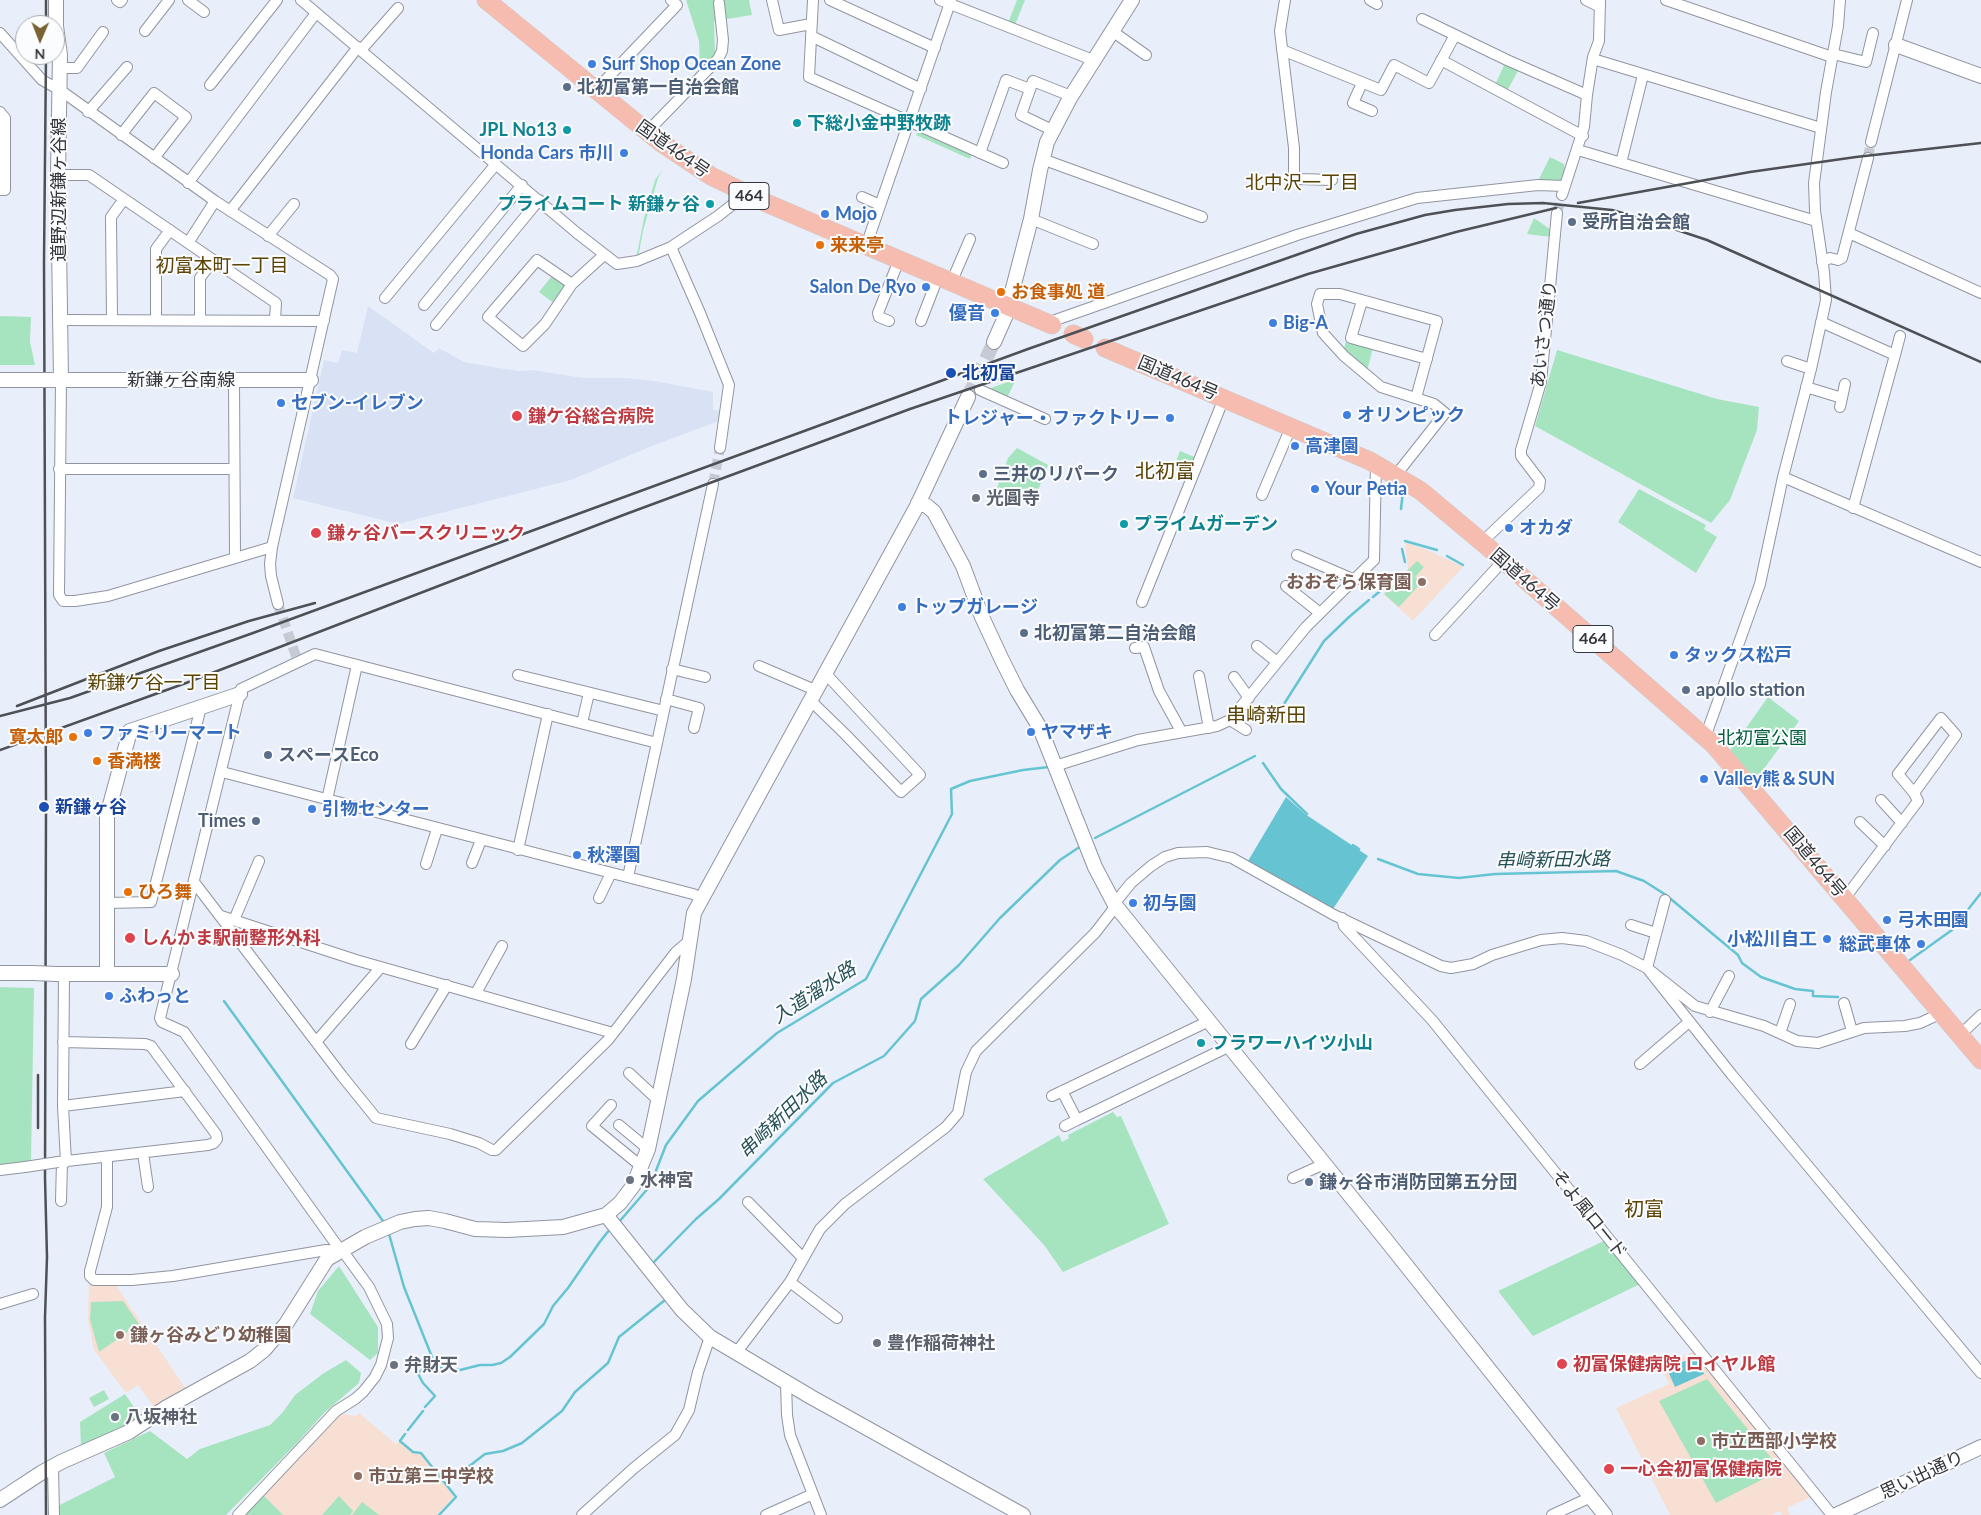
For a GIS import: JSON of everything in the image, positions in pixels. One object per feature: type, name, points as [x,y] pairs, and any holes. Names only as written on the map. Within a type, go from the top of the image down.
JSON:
[{"type":"highway","name":"国道464号","points":[[486,0],[647,132],[696,167],[746,194],[1050,324]]},
{"type":"highway","name":"国道464号","points":[[1105,348],[1376,464],[1421,491],[1714,744],[1755,790],[1981,1060]]},
{"type":"street","name":"道野辺新鎌ヶ谷線","points":[[56,0],[60,68],[58,175],[60,320],[56,380]]},
{"type":"street","points":[[117,0],[120,2],[122,0]]},
{"type":"street","points":[[145,31],[169,0]]},
{"type":"street","points":[[188,0],[204,12]]},
{"type":"street","points":[[210,85],[276,0]]},
{"type":"street","points":[[596,90],[677,5],[671,0]]},
{"type":"street","points":[[772,0],[779,30],[811,24]]},
{"type":"street","points":[[813,0],[809,77],[1003,163]]},
{"type":"street","points":[[830,0],[935,48]]},
{"type":"street","points":[[994,342],[1008,307],[1031,219],[1042,159],[1052,130],[1093,60],[1132,0]]},
{"type":"street","points":[[1285,0],[1280,31],[1294,148],[1294,175],[1299,179],[1332,180]]},
{"type":"street","points":[[1050,324],[1297,235],[1417,198],[1538,185],[1563,191],[1582,136],[1593,59],[1599,41],[1600,4],[1586,0]]},
{"type":"street","points":[[1666,0],[1832,56],[1866,62],[1873,33]]},
{"type":"street","points":[[1703,735],[1707,732],[1760,584],[1783,478],[1821,322],[1826,293],[1816,221],[1814,183],[1840,0]]},
{"type":"street","points":[[1872,142],[1907,0]]},
{"type":"street","points":[[303,1],[617,264],[637,261],[671,247],[718,216],[746,194]]},
{"type":"street","points":[[866,246],[935,48],[947,1],[1093,60]]},
{"type":"street","points":[[647,132],[718,59],[722,51],[723,40],[719,3]]},
{"type":"street","points":[[230,211],[359,48],[398,8]]},
{"type":"street","points":[[188,182],[316,13]]},
{"type":"street","points":[[1422,19],[1587,95]]},
{"type":"street","points":[[1112,30],[1146,55]]},
{"type":"street","points":[[60,68],[77,68],[103,32]]},
{"type":"street","points":[[0,33],[36,75],[60,90],[88,112],[215,201],[330,275],[333,279],[272,547],[271,576],[278,604]]},
{"type":"street","points":[[1282,50],[1381,90],[1394,65],[1429,83],[1454,35]]},
{"type":"street","points":[[811,36],[921,89]]},
{"type":"street","points":[[1896,45],[1981,76]]},
{"type":"street","points":[[1593,59],[1821,128]]},
{"type":"street","points":[[1441,60],[1582,136]]},
{"type":"street","points":[[88,112],[127,67]]},
{"type":"street","points":[[1621,163],[1644,75]]},
{"type":"street","points":[[980,153],[1006,80],[1030,90]]},
{"type":"street","points":[[1052,130],[1021,115],[1032,81],[1071,96]]},
{"type":"street","points":[[1362,83],[1353,103],[1372,111]]},
{"type":"street","points":[[121,135],[154,93],[190,117],[154,158]]},
{"type":"street","points":[[0,112],[5,118],[5,190],[0,190]]},
{"type":"street","points":[[1578,150],[1816,221]]},
{"type":"street","points":[[1822,262],[1830,258],[1838,260],[1842,258],[1868,158]]},
{"type":"street","points":[[1042,159],[1202,217]]},
{"type":"street","points":[[385,298],[496,164]]},
{"type":"street","points":[[58,175],[89,175],[276,303],[275,320]]},
{"type":"street","points":[[424,305],[522,186]]},
{"type":"street","points":[[862,198],[880,205]]},
{"type":"street","points":[[112,319],[112,217],[124,199]]},
{"type":"street","points":[[436,325],[540,200]]},
{"type":"street","points":[[188,243],[215,201]]},
{"type":"street","points":[[268,236],[294,204]]},
{"type":"street","name":"あいさつ通り","points":[[1482,542],[1539,488],[1540,481],[1521,456],[1521,450],[1541,382],[1557,213]]},
{"type":"street","points":[[1031,219],[1093,244]]},
{"type":"street","points":[[156,320],[156,249],[170,230]]},
{"type":"street","points":[[1849,233],[1981,293]]},
{"type":"street","points":[[921,321],[970,240]]},
{"type":"street","points":[[671,247],[728,385],[720,448]]},
{"type":"street","points":[[572,284],[537,260],[488,317],[523,346],[545,324],[572,284],[604,254]]},
{"type":"street","points":[[200,320],[200,278],[212,260]]},
{"type":"street","points":[[889,321],[879,317],[878,312],[899,260]]},
{"type":"street","points":[[1396,475],[1445,413],[1434,404],[1381,387],[1344,356],[1323,333],[1317,304],[1320,294],[1340,294],[1437,321],[1416,398]]},
{"type":"street","points":[[1362,300],[1351,338],[1427,358]]},
{"type":"street","points":[[60,320],[324,321]]},
{"type":"street","points":[[1821,322],[1895,355]]},
{"type":"street","points":[[1853,508],[1900,336]]},
{"type":"street","points":[[1787,361],[1811,369]]},
{"type":"street","name":"新鎌ヶ谷南線","points":[[0,380],[311,380]]},
{"type":"street","points":[[56,380],[59,468],[59,595],[62,601],[108,596],[272,547]]},
{"type":"street","points":[[234,380],[235,557]]},
{"type":"street","points":[[1806,387],[1841,402],[1846,384]]},
{"type":"street","points":[[0,1500],[40,1473],[83,1451],[129,1432],[167,1407],[250,1361],[264,1350],[286,1324],[324,1264],[341,1251],[373,1233],[415,1218],[445,1221],[475,1229],[507,1230],[563,1227],[606,1215],[620,1203],[633,1186],[648,1149],[684,978],[694,913],[918,503],[974,394],[1044,419]]},
{"type":"street","points":[[1142,602],[1224,398]]},
{"type":"street","points":[[1262,496],[1291,427]]},
{"type":"street","points":[[1055,766],[1138,740],[1181,731],[1209,728],[1230,720],[1306,627],[1371,564],[1375,553],[1376,464]]},
{"type":"street","points":[[59,468],[234,469]]},
{"type":"street","points":[[1783,478],[1981,562]]},
{"type":"street","points":[[628,877],[712,484]]},
{"type":"street","points":[[918,503],[927,506],[934,512],[963,566],[982,617],[1002,660],[1017,690],[1040,728],[1095,867],[1115,905],[1605,1515]]},
{"type":"street","points":[[1297,555],[1354,580]]},
{"type":"street","points":[[1435,635],[1503,561]]},
{"type":"street","points":[[1286,586],[1320,613]]},
{"type":"street","points":[[1257,646],[1277,662]]},
{"type":"street","points":[[1136,648],[1144,647],[1159,691],[1181,731]]},
{"type":"street","points":[[238,1515],[336,1411],[356,1399],[363,1392],[375,1377],[381,1365],[388,1338],[387,1324],[369,1287],[341,1251],[184,1032],[162,1022],[160,1018],[241,689],[315,654],[657,743]]},
{"type":"street","points":[[327,800],[357,665]]},
{"type":"street","points":[[759,666],[812,695],[845,734],[901,792],[920,774],[824,673]]},
{"type":"street","points":[[672,669],[705,677]]},
{"type":"street","points":[[518,675],[664,711]]},
{"type":"street","points":[[1199,676],[1209,728]]},
{"type":"street","points":[[1234,677],[1249,698]]},
{"type":"street","points":[[582,723],[588,692]]},
{"type":"street","points":[[107,974],[107,816],[130,731],[240,694]]},
{"type":"street","points":[[666,699],[699,708],[694,728]]},
{"type":"street","points":[[107,903],[151,902],[202,707]]},
{"type":"street","points":[[518,850],[548,714]]},
{"type":"street","points":[[1845,898],[1918,802],[1914,793],[1898,774],[1941,718],[1956,735],[1914,793]]},
{"type":"street","points":[[1230,720],[1246,730]]},
{"type":"street","points":[[222,772],[628,877],[702,898]]},
{"type":"street","points":[[1881,800],[1902,823]]},
{"type":"street","points":[[1860,822],[1885,846]]},
{"type":"street","points":[[426,864],[437,829]]},
{"type":"street","points":[[472,863],[481,840]]},
{"type":"street","points":[[736,1353],[790,1282],[802,1257],[820,1229],[845,1204],[946,1127],[958,1113],[966,1072],[976,1051],[1095,932],[1131,883],[1151,866],[1166,857],[1178,853],[1207,852],[1232,858],[1342,918],[1441,966],[1451,968],[1467,965],[1524,945],[1562,938],[1586,941],[1604,947],[1647,968],[1695,1006],[1710,1012],[1764,1026],[1797,1041],[1818,1043],[1864,1028],[1904,1026],[1920,1023],[1933,1017],[1940,1011]]},
{"type":"street","points":[[234,920],[259,861]]},
{"type":"street","points":[[599,898],[611,873]]},
{"type":"street","points":[[194,882],[360,1100],[376,1118],[450,1134],[496,1150],[558,1090],[613,1032],[676,952],[690,940]]},
{"type":"street","points":[[1647,968],[1665,900]]},
{"type":"street","points":[[221,916],[381,967],[613,1032]]},
{"type":"street","name":"そよ風ロード","points":[[1342,918],[1344,926],[1432,1020],[1832,1515]]},
{"type":"street","points":[[1632,925],[1656,933]]},
{"type":"street","points":[[476,993],[502,946]]},
{"type":"street","points":[[316,1042],[381,967]]},
{"type":"street","points":[[1647,968],[1732,1075],[1981,1373]]},
{"type":"street","points":[[0,973],[172,974]]},
{"type":"street","points":[[60,974],[63,1042],[61,1201]]},
{"type":"street","points":[[1710,1012],[1729,976]]},
{"type":"street","points":[[411,1044],[447,985]]},
{"type":"street","points":[[1844,1003],[1852,1031]]},
{"type":"street","points":[[1780,1033],[1790,1004]]},
{"type":"street","points":[[1960,1035],[1981,1015]]},
{"type":"street","points":[[1052,1096],[1209,1021]]},
{"type":"street","points":[[1640,1064],[1689,1022]]},
{"type":"street","points":[[0,1170],[214,1143],[217,1139],[216,1134],[151,1046],[145,1044],[63,1042]]},
{"type":"street","points":[[1065,1126],[1230,1046]]},
{"type":"street","points":[[629,1073],[658,1100]]},
{"type":"street","points":[[63,1106],[185,1091]]},
{"type":"street","points":[[1062,1091],[1077,1120]]},
{"type":"street","points":[[611,1105],[592,1126],[642,1167]]},
{"type":"street","points":[[619,1125],[648,1149]]},
{"type":"street","points":[[143,1153],[148,1187]]},
{"type":"street","points":[[107,1157],[107,1207],[90,1270],[90,1276],[94,1280],[132,1280],[173,1276],[326,1250],[341,1251]]},
{"type":"street","points":[[1294,1178],[1324,1164]]},
{"type":"street","points":[[748,1202],[802,1257]]},
{"type":"street","points":[[606,1215],[682,1310],[710,1338],[786,1383],[1023,1515]]},
{"type":"street","points":[[790,1282],[837,1318]]},
{"type":"street","points":[[0,1304],[33,1294]]},
{"type":"street","points":[[582,1515],[634,1468],[675,1435],[690,1410],[698,1372],[710,1338]]},
{"type":"street","points":[[786,1383],[790,1435],[821,1515]]},
{"type":"street","name":"思い出通り","points":[[1836,1515],[1981,1447]]},
{"type":"street","points":[[53,1467],[54,1515]]},
{"type":"street","points":[[766,1515],[813,1494]]},
{"type":"street","points":[[1552,1515],[1591,1497]]},
{"type":"shaded area","name":"鎌ケ谷総合病院","points":[[368,306],[434,353],[439,348],[464,362],[519,371],[533,370],[583,378],[626,378],[655,381],[713,392],[713,410],[723,411],[722,420],[657,444],[571,480],[398,524],[293,498],[324,360],[338,363],[342,350],[357,353]]},
{"type":"shaded area","name":"おおぞら保育園","points":[[1405,542],[1432,552],[1463,567],[1413,621],[1383,594],[1408,569]]},
{"type":"shaded area","name":"鎌ヶ谷みどり幼稚園","points":[[89,1283],[115,1284],[186,1389],[155,1408],[138,1385],[126,1393],[94,1350],[88,1320]]},
{"type":"shaded area","name":"市立西部小学校","points":[[1697,1350],[1813,1496],[1787,1508],[1790,1515],[1782,1515],[1780,1511],[1772,1515],[1670,1515],[1616,1408],[1669,1384],[1661,1367]]},
{"type":"shaded area","name":"市立第三中学校","points":[[337,1413],[356,1416],[359,1413],[396,1444],[400,1441],[416,1454],[421,1454],[454,1497],[437,1515],[241,1515]]},
{"type":"green space","points":[[686,0],[749,0],[752,15],[714,21],[715,53],[712,59],[700,70],[699,41]]},
{"type":"green space","points":[[1017,0],[1025,0],[1015,25],[1008,23]]},
{"type":"green space","points":[[1505,63],[1519,69],[1507,91],[1495,85]]},
{"type":"green space","points":[[918,130],[972,154],[970,159],[916,135]]},
{"type":"green space","points":[[1550,157],[1564,164],[1565,170],[1561,181],[1537,183]]},
{"type":"green space","points":[[663,169],[658,178],[643,231],[638,258],[636,259],[644,218],[655,180]]},
{"type":"green space","points":[[1534,218],[1551,230],[1551,237],[1527,234]]},
{"type":"green space","points":[[552,276],[564,285],[565,289],[555,304],[539,292]]},
{"type":"green space","points":[[0,316],[31,317],[30,342],[35,365],[0,365]]},
{"type":"green space","points":[[1346,340],[1373,348],[1367,371],[1344,349]]},
{"type":"green space","points":[[1557,350],[1717,399],[1759,407],[1757,430],[1730,500],[1711,523],[1535,426]]},
{"type":"green space","points":[[1016,379],[1007,398],[988,389]]},
{"type":"green space","points":[[1017,448],[1048,465],[1032,505],[1018,498],[1012,507],[994,496],[1008,458]]},
{"type":"green space","points":[[1180,451],[1197,458],[1192,470],[1187,472],[1174,466]]},
{"type":"green space","points":[[1639,489],[1706,525],[1704,529],[1717,537],[1696,573],[1618,522]]},
{"type":"green space","points":[[1417,561],[1424,567],[1415,577],[1421,583],[1399,607],[1384,594]]},
{"type":"green space","name":"北初富公園","points":[[1768,697],[1799,721],[1755,781],[1729,752]]},
{"type":"green space","points":[[0,987],[34,988],[31,1162],[0,1166]]},
{"type":"green space","points":[[1113,1112],[1117,1117],[1121,1116],[1169,1224],[1063,1272],[1044,1245],[983,1179],[1059,1135],[1062,1142],[1069,1138],[1068,1135]]},
{"type":"green space","points":[[1606,1240],[1640,1284],[1533,1336],[1498,1291]]},
{"type":"green space","points":[[339,1266],[378,1327],[378,1353],[370,1360],[310,1314],[318,1291]]},
{"type":"green space","points":[[123,1301],[139,1324],[99,1352],[90,1320],[91,1302]]},
{"type":"green space","points":[[346,1360],[361,1373],[359,1383],[324,1413],[226,1515],[58,1515],[58,1506],[115,1477],[104,1453],[150,1431],[187,1459],[200,1449],[270,1425],[283,1412],[295,1395],[324,1373]]},
{"type":"green space","points":[[1707,1379],[1781,1470],[1716,1503],[1659,1401]]},
{"type":"green space","points":[[104,1390],[109,1399],[94,1407],[89,1398]]},
{"type":"green space","points":[[125,1394],[142,1419],[81,1447],[80,1422]]},
{"type":"green space","points":[[263,1495],[283,1515],[245,1515]]},
{"type":"green space","points":[[339,1496],[353,1511],[350,1515],[322,1515]]},
{"type":"green space","points":[[362,1502],[379,1515],[352,1515]]},
{"type":"water","points":[[1286,797],[1305,814],[1368,856],[1333,909],[1248,861]]},
{"type":"water","points":[[1696,1356],[1704,1374],[1675,1387],[1667,1369]]},
{"type":"waterway","points":[[1401,509],[1403,491]]},
{"type":"waterway","points":[[1405,541],[1437,550]]},
{"type":"waterway","points":[[1402,549],[1405,562]]},
{"type":"waterway","points":[[1447,556],[1463,565]]},
{"type":"waterway","points":[[1373,597],[1386,586]]},
{"type":"waterway","points":[[1277,715],[1324,641],[1369,600]]},
{"type":"waterway","name":"串崎新田水路","points":[[1095,838],[1255,756]]},
{"type":"waterway","name":"串崎新田水路","points":[[1263,763],[1281,789],[1307,814]]},
{"type":"waterway","name":"入道溜水路","points":[[619,1222],[650,1186],[666,1145],[698,1101],[777,1033],[866,979],[952,814],[951,789],[970,781],[1023,770],[1049,767]]},
{"type":"waterway","name":"串崎新田水路","points":[[1353,845],[1359,849]]},
{"type":"waterway","name":"串崎新田水路","points":[[653,1263],[833,1083],[884,1056],[915,1021],[921,999],[959,965],[1000,918],[1060,860],[1081,846]]},
{"type":"waterway","name":"串崎新田水路","points":[[1378,859],[1418,874],[1459,878],[1495,874],[1616,871],[1644,881],[1666,895],[1738,955],[1742,963],[1761,977],[1795,989],[1813,991],[1813,996],[1838,997]]},
{"type":"waterway","name":"串崎新田水路","points":[[1910,960],[1952,930],[1981,893]]},
{"type":"waterway","points":[[224,1001],[383,1221]]},
{"type":"waterway","name":"入道溜水路","points":[[425,1407],[435,1396],[423,1383],[417,1372],[436,1367],[460,1370],[480,1365],[492,1365],[501,1363],[510,1357],[544,1324],[553,1306],[610,1229]]},
{"type":"waterway","points":[[389,1234],[404,1287],[436,1367]]},
{"type":"waterway","points":[[446,1484],[485,1454],[503,1451],[522,1443],[562,1411],[575,1392],[608,1363],[619,1337],[665,1300]]},
{"type":"waterway","name":"入道溜水路","points":[[408,1430],[423,1411]]},
{"type":"waterway","name":"入道溜水路","points":[[405,1434],[400,1441],[413,1452],[421,1453],[456,1497],[439,1515]]},
{"type":"tunnel","points":[[1868,158],[1871,142]]},
{"type":"tunnel","points":[[1557,213],[1562,195]]},
{"type":"tunnel","points":[[968,397],[994,342]]},
{"type":"tunnel","points":[[713,484],[720,448]]},
{"type":"tunnel","points":[[278,604],[298,662]]},
{"type":"railway","points":[[46,0],[46,15]]},
{"type":"railway","points":[[46,65],[44,261],[46,1515]]},
{"type":"railway","points":[[1578,203],[1750,172],[1856,157],[1981,143]]},
{"type":"railway","points":[[0,716],[70,698],[253,633],[1028,349],[1356,234],[1425,215],[1508,204],[1543,203],[1612,210],[1707,240],[1981,362]]},
{"type":"railway","points":[[0,750],[186,683],[626,514],[910,409],[1308,274],[1456,232],[1556,208]]},
{"type":"railway","points":[[17,706],[159,651],[249,621],[315,603]]},
{"type":"railway","points":[[38,1075],[38,1128]]},
{"type":"place","name":"Surf Shop Ocean Zone","points":[[592,64]]},
{"type":"place","name":"北初富第一自治会館","points":[[567,87]]},
{"type":"place","name":"下総小金中野牧跡","points":[[797,123]]},
{"type":"place","name":"JPL No13","points":[[567,130]]},
{"type":"place","name":"Honda Cars 市川","points":[[624,153]]},
{"type":"place","name":"プライムコート 新鎌ヶ谷","points":[[710,204]]},
{"type":"place","name":"Mojo","points":[[825,214]]},
{"type":"place","name":"受所自治会館","points":[[1572,222]]},
{"type":"place","name":"来来亭","points":[[820,245]]},
{"type":"place","name":"Salon De Ryo","points":[[926,287]]},
{"type":"place","name":"お食事処 道","points":[[1001,292]]},
{"type":"place","name":"優音","points":[[995,313]]},
{"type":"place","name":"Big-A","points":[[1273,323]]},
{"type":"place","name":"北初富","points":[[951,373]]},
{"type":"place","name":"セブン-イレブン","points":[[281,403]]},
{"type":"place","name":"オリンピック","points":[[1347,415]]},
{"type":"place","name":"鎌ケ谷総合病院","points":[[517,416]]},
{"type":"place","name":"トレジャー・ファクトリー","points":[[1170,418]]},
{"type":"place","name":"高津園","points":[[1295,446]]},
{"type":"place","name":"三井のリパーク","points":[[983,474]]},
{"type":"place","name":"Your Petia","points":[[1315,489]]},
{"type":"place","name":"光圓寺","points":[[976,498]]},
{"type":"place","name":"プライムガーデン","points":[[1124,524]]},
{"type":"place","name":"オカダ","points":[[1509,528]]},
{"type":"place","name":"鎌ヶ谷バースクリニック","points":[[316,533]]},
{"type":"place","name":"おおぞら保育園","points":[[1422,582]]},
{"type":"place","name":"トップガレージ","points":[[902,607]]},
{"type":"place","name":"北初富第二自治会館","points":[[1024,633]]},
{"type":"place","name":"タックス松戸","points":[[1674,655]]},
{"type":"place","name":"apollo station","points":[[1686,690]]},
{"type":"place","name":"ヤマザキ","points":[[1031,732]]},
{"type":"place","name":"ファミリーマート","points":[[88,733]]},
{"type":"place","name":"寛太郎","points":[[73,737]]},
{"type":"place","name":"スペースEco","points":[[268,755]]},
{"type":"place","name":"香満楼","points":[[97,761]]},
{"type":"place","name":"Valley熊＆SUN","points":[[1704,779]]},
{"type":"place","name":"新鎌ヶ谷","points":[[44,807]]},
{"type":"place","name":"引物センター","points":[[312,809]]},
{"type":"place","name":"Times","points":[[256,821]]},
{"type":"place","name":"秋澤園","points":[[577,855]]},
{"type":"place","name":"ひろ舞","points":[[128,892]]},
{"type":"place","name":"初与園","points":[[1133,903]]},
{"type":"place","name":"弓木田園","points":[[1887,920]]},
{"type":"place","name":"しんかま駅前整形外科","points":[[130,938]]},
{"type":"place","name":"小松川自工","points":[[1827,939]]},
{"type":"place","name":"総武車体","points":[[1921,944]]},
{"type":"place","name":"ふわっと","points":[[109,996]]},
{"type":"place","name":"フラワーハイツ小山","points":[[1201,1043]]},
{"type":"place","name":"水神宮","points":[[630,1180]]},
{"type":"place","name":"鎌ヶ谷市消防団第五分団","points":[[1309,1182]]},
{"type":"place","name":"鎌ヶ谷みどり幼稚園","points":[[120,1335]]},
{"type":"place","name":"豊作稲荷神社","points":[[877,1343]]},
{"type":"place","name":"初富保健病院 ロイヤル館","points":[[1562,1364]]},
{"type":"place","name":"弁財天","points":[[394,1365]]},
{"type":"place","name":"八坂神社","points":[[115,1417]]},
{"type":"place","name":"市立西部小学校","points":[[1701,1441]]},
{"type":"place","name":"一心会初富保健病院","points":[[1609,1469]]},
{"type":"place","name":"市立第三中学校","points":[[358,1476]]},
{"type":"district","name":"北中沢一丁目","points":[[1302,183]]},
{"type":"district","name":"初富本町一丁目","points":[[222,266]]},
{"type":"district","name":"北初富","points":[[1165,472]]},
{"type":"district","name":"新鎌ケ谷一丁目","points":[[154,683]]},
{"type":"district","name":"串崎新田","points":[[1266,716]]},
{"type":"district","name":"初富","points":[[1644,1210]]}]
